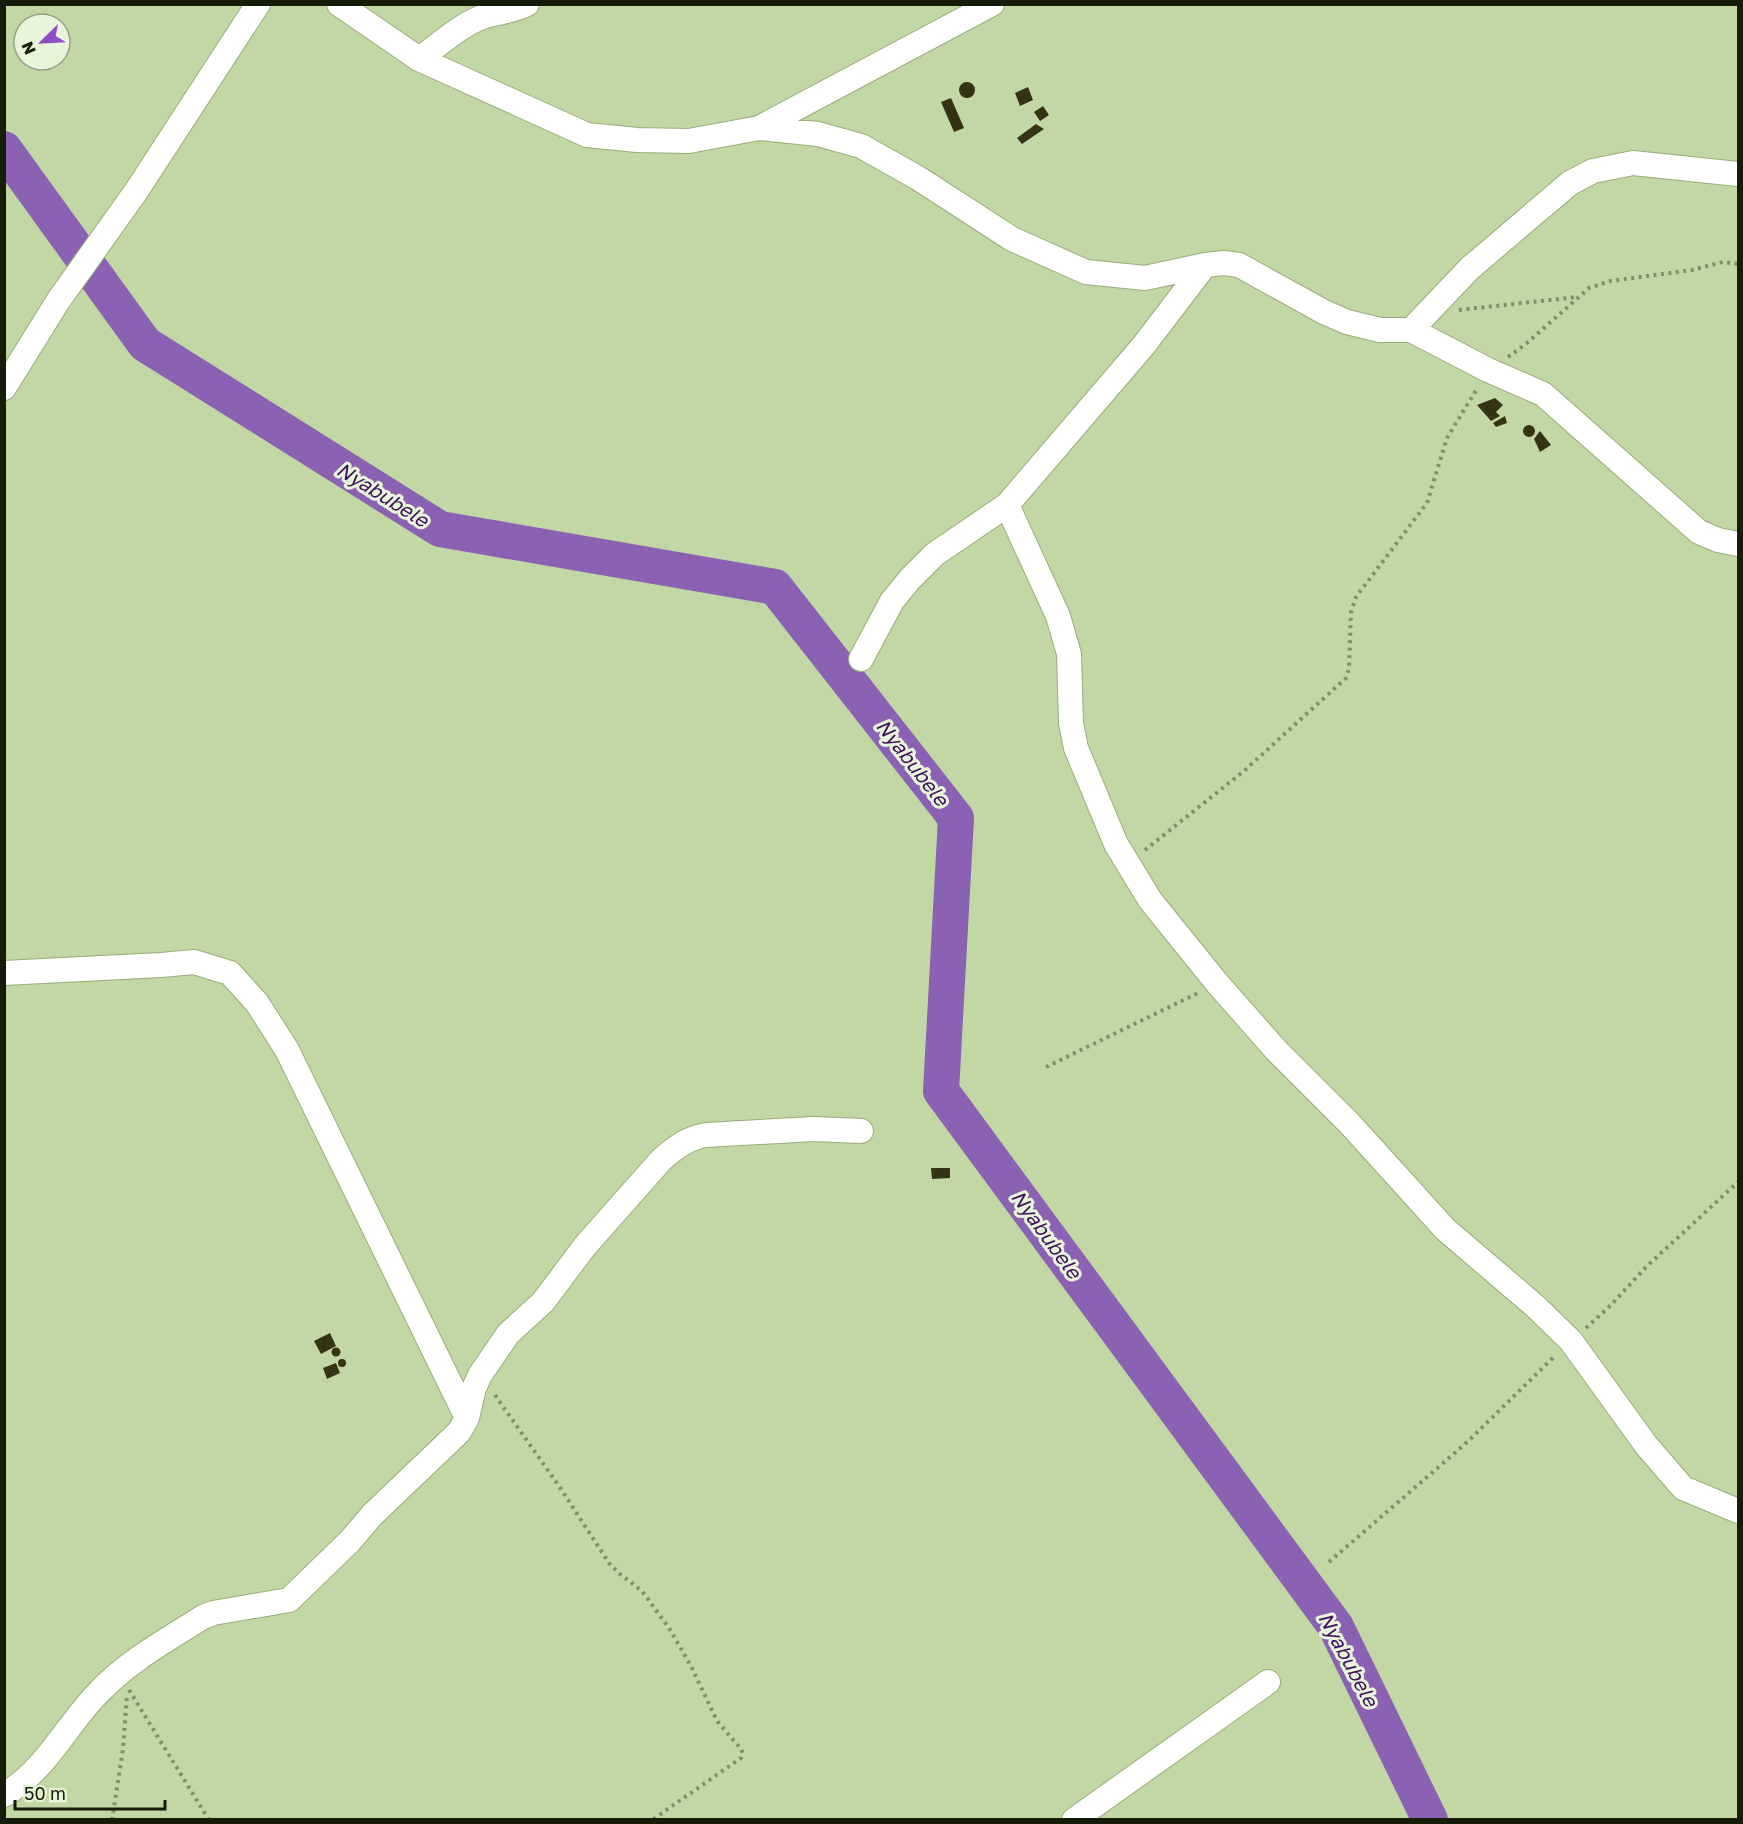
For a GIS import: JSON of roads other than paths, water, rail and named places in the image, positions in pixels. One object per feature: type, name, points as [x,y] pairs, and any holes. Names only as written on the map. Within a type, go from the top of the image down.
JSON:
[{"type":"street","points":[[4,388],[58,301],[137,190],[258,4]]},
{"type":"street","points":[[339,4],[419,59],[587,135],[637,140],[689,141],[759,128],[818,134],[861,146],[918,178],[1012,239],[1086,272],[1145,278],[1205,264],[1239,265],[1324,312],[1347,322],[1380,330],[1418,323],[1470,268],[1570,183],[1593,171],[1633,163],[1738,174]]},
{"type":"street","points":[[419,59],[464,26],[482,17],[516,10],[527,4]]},
{"type":"street","points":[[759,128],[982,7]]},
{"type":"street","points":[[861,659],[892,601],[910,579],[935,554],[1007,505],[1144,345],[1205,264]]},
{"type":"street","points":[[1418,323],[1488,370],[1543,394],[1699,532],[1718,540],[1738,544]]},
{"type":"street","points":[[1007,505],[1058,616],[1069,654],[1071,723],[1076,748],[1116,844],[1150,900],[1217,983],[1276,1050],[1350,1124],[1445,1229],[1535,1306],[1571,1341],[1646,1444],[1683,1488],[1738,1511]]},
{"type":"street","points":[[4,973],[194,962],[230,973],[257,1003],[287,1050],[467,1418]]},
{"type":"street","points":[[4,1795],[15,1789],[44,1762],[96,1694],[144,1653],[203,1617],[289,1600],[350,1541],[372,1515],[459,1432],[467,1418],[474,1388],[480,1375],[508,1334],[543,1302],[585,1246],[673,1149],[691,1138],[706,1135],[814,1129],[861,1131]]},
{"type":"street","points":[[1074,1820],[1268,1682]]},
{"type":"waterway","name":"Nyabubele","points":[[4,149],[145,344],[440,529],[775,587],[956,818],[941,1091],[1336,1627],[1430,1820]]}]
